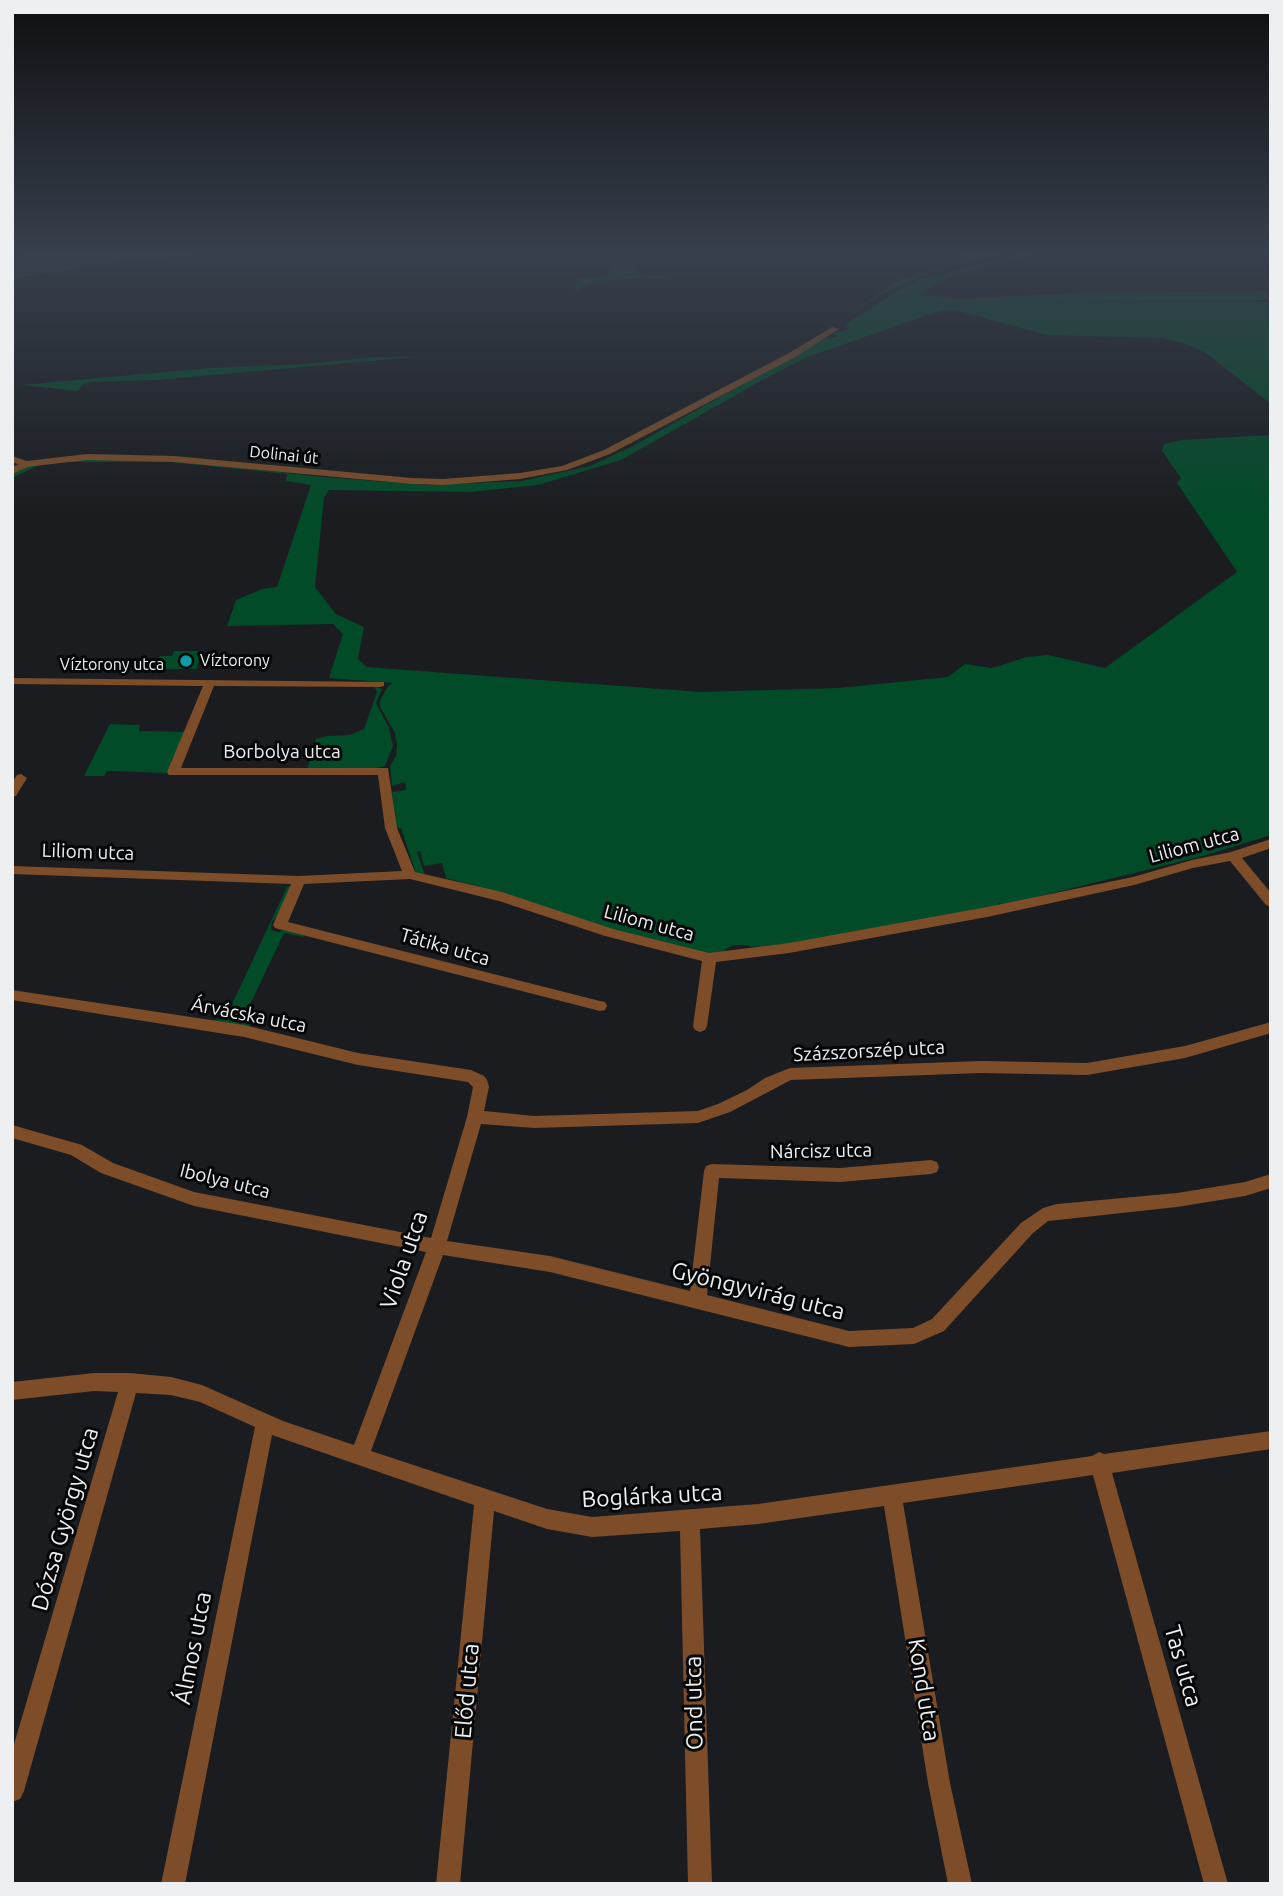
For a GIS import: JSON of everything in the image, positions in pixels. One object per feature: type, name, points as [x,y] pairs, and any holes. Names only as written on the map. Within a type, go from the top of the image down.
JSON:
[{"type":"street","name":"Dolinai út","points":[[26,464],[87,457],[174,459],[433,482],[539,473],[564,468],[607,453],[816,340]]},
{"type":"street","points":[[12,459],[26,464]]},
{"type":"street","points":[[12,471],[26,464]]},
{"type":"street","name":"Víztorony utca","points":[[12,681],[380,684]]},
{"type":"street","name":"Borbolya utca","points":[[210,682],[173,772],[384,771],[391,828],[410,875]]},
{"type":"street","points":[[12,793],[21,778]]},
{"type":"street","name":"Liliom utca","points":[[16,868],[299,880],[410,875],[514,900],[610,933],[709,958],[789,948],[987,912],[1233,856],[1271,843]]},
{"type":"street","points":[[1233,856],[1271,902]]},
{"type":"street","name":"Tátika utca","points":[[299,880],[280,925],[600,1006]]},
{"type":"street","points":[[701,1026],[709,958]]},
{"type":"street","name":"Árvácska utca","points":[[12,995],[244,1031],[358,1059],[477,1078]]},
{"type":"street","name":"Százszorszép utca","points":[[475,1117],[534,1122],[698,1117],[724,1108],[790,1074],[981,1067],[1087,1069],[1185,1052],[1271,1027]]},
{"type":"street","name":"Viola utca","points":[[359,1456],[437,1247],[475,1117],[481,1087],[477,1078]]},
{"type":"street","name":"Ibolya utca","points":[[12,1131],[76,1150],[107,1168],[194,1199],[437,1247]]},
{"type":"street","name":"Nárcisz utca","points":[[698,1301],[712,1171],[840,1175],[930,1167]]},
{"type":"street","name":"Gyöngyvirág utca","points":[[437,1247],[550,1264],[849,1339],[914,1336],[939,1325],[1027,1228],[1043,1215],[1057,1211],[1177,1200],[1245,1189],[1271,1181]]},
{"type":"street","name":"Boglárka utca","points":[[12,1391],[94,1382],[171,1386],[202,1394],[265,1423],[359,1456],[574,1526],[614,1527],[690,1521],[891,1496],[1099,1462],[1271,1440]]},
{"type":"street","name":"Dózsa György utca","points":[[12,1791],[130,1382]]},
{"type":"street","name":"Álmos utca","points":[[173,1884],[265,1423]]},
{"type":"street","name":"Tas utca","points":[[1099,1462],[1216,1884]]},
{"type":"street","name":"Kond utca","points":[[891,1496],[937,1770],[960,1884]]},
{"type":"street","name":"Előd utca","points":[[448,1884],[485,1498]]},
{"type":"street","name":"Ond utca","points":[[690,1521],[700,1884]]},
{"type":"green space","points":[[821,340],[855,340],[807,357],[621,460],[538,485],[470,492],[329,490],[324,498],[315,587],[336,614],[364,627],[358,659],[367,667],[701,692],[838,688],[948,677],[965,664],[992,668],[1027,657],[1048,655],[1105,668],[1237,572],[1177,483],[1181,478],[1162,451],[1164,444],[1182,440],[1271,435],[1271,835],[1203,856],[1004,905],[999,903],[996,907],[788,944],[751,947],[733,945],[718,954],[708,955],[615,931],[521,899],[446,878],[442,863],[424,866],[420,851],[417,852],[425,875],[416,874],[401,828],[396,828],[392,792],[406,790],[405,782],[392,786],[390,766],[396,756],[397,745],[395,733],[380,707],[380,701],[388,686],[393,683],[329,678],[343,634],[333,624],[227,626],[236,600],[262,589],[277,587],[311,485],[286,481],[287,474],[170,462],[67,462],[39,465],[12,478],[12,474],[18,470],[49,460],[170,460],[323,477],[427,485],[522,481],[590,466],[631,447]]},
{"type":"green space","points":[[1172,340],[1271,340],[1271,404],[1206,353]]},
{"type":"green space","points":[[374,357],[415,357],[156,380],[92,382],[82,385],[78,391],[22,385],[210,368],[306,364]]},
{"type":"green space","points":[[174,651],[203,651],[196,669],[155,669],[160,656],[172,656]]},
{"type":"green space","points":[[374,686],[382,689],[376,703],[389,728],[393,746],[385,766],[369,770],[307,770],[316,739],[350,735],[364,729],[377,692]]},
{"type":"green space","points":[[110,724],[140,725],[139,731],[186,732],[167,773],[107,771],[104,776],[84,776]]},
{"type":"green space","points":[[256,883],[292,887],[280,913],[272,922],[271,930],[279,932],[285,929],[304,935],[284,933],[244,1017],[253,1020],[248,1028],[211,1020],[225,1019],[287,887]]},
{"type":"place","name":"Víztorony","points":[[186,661]]}]
